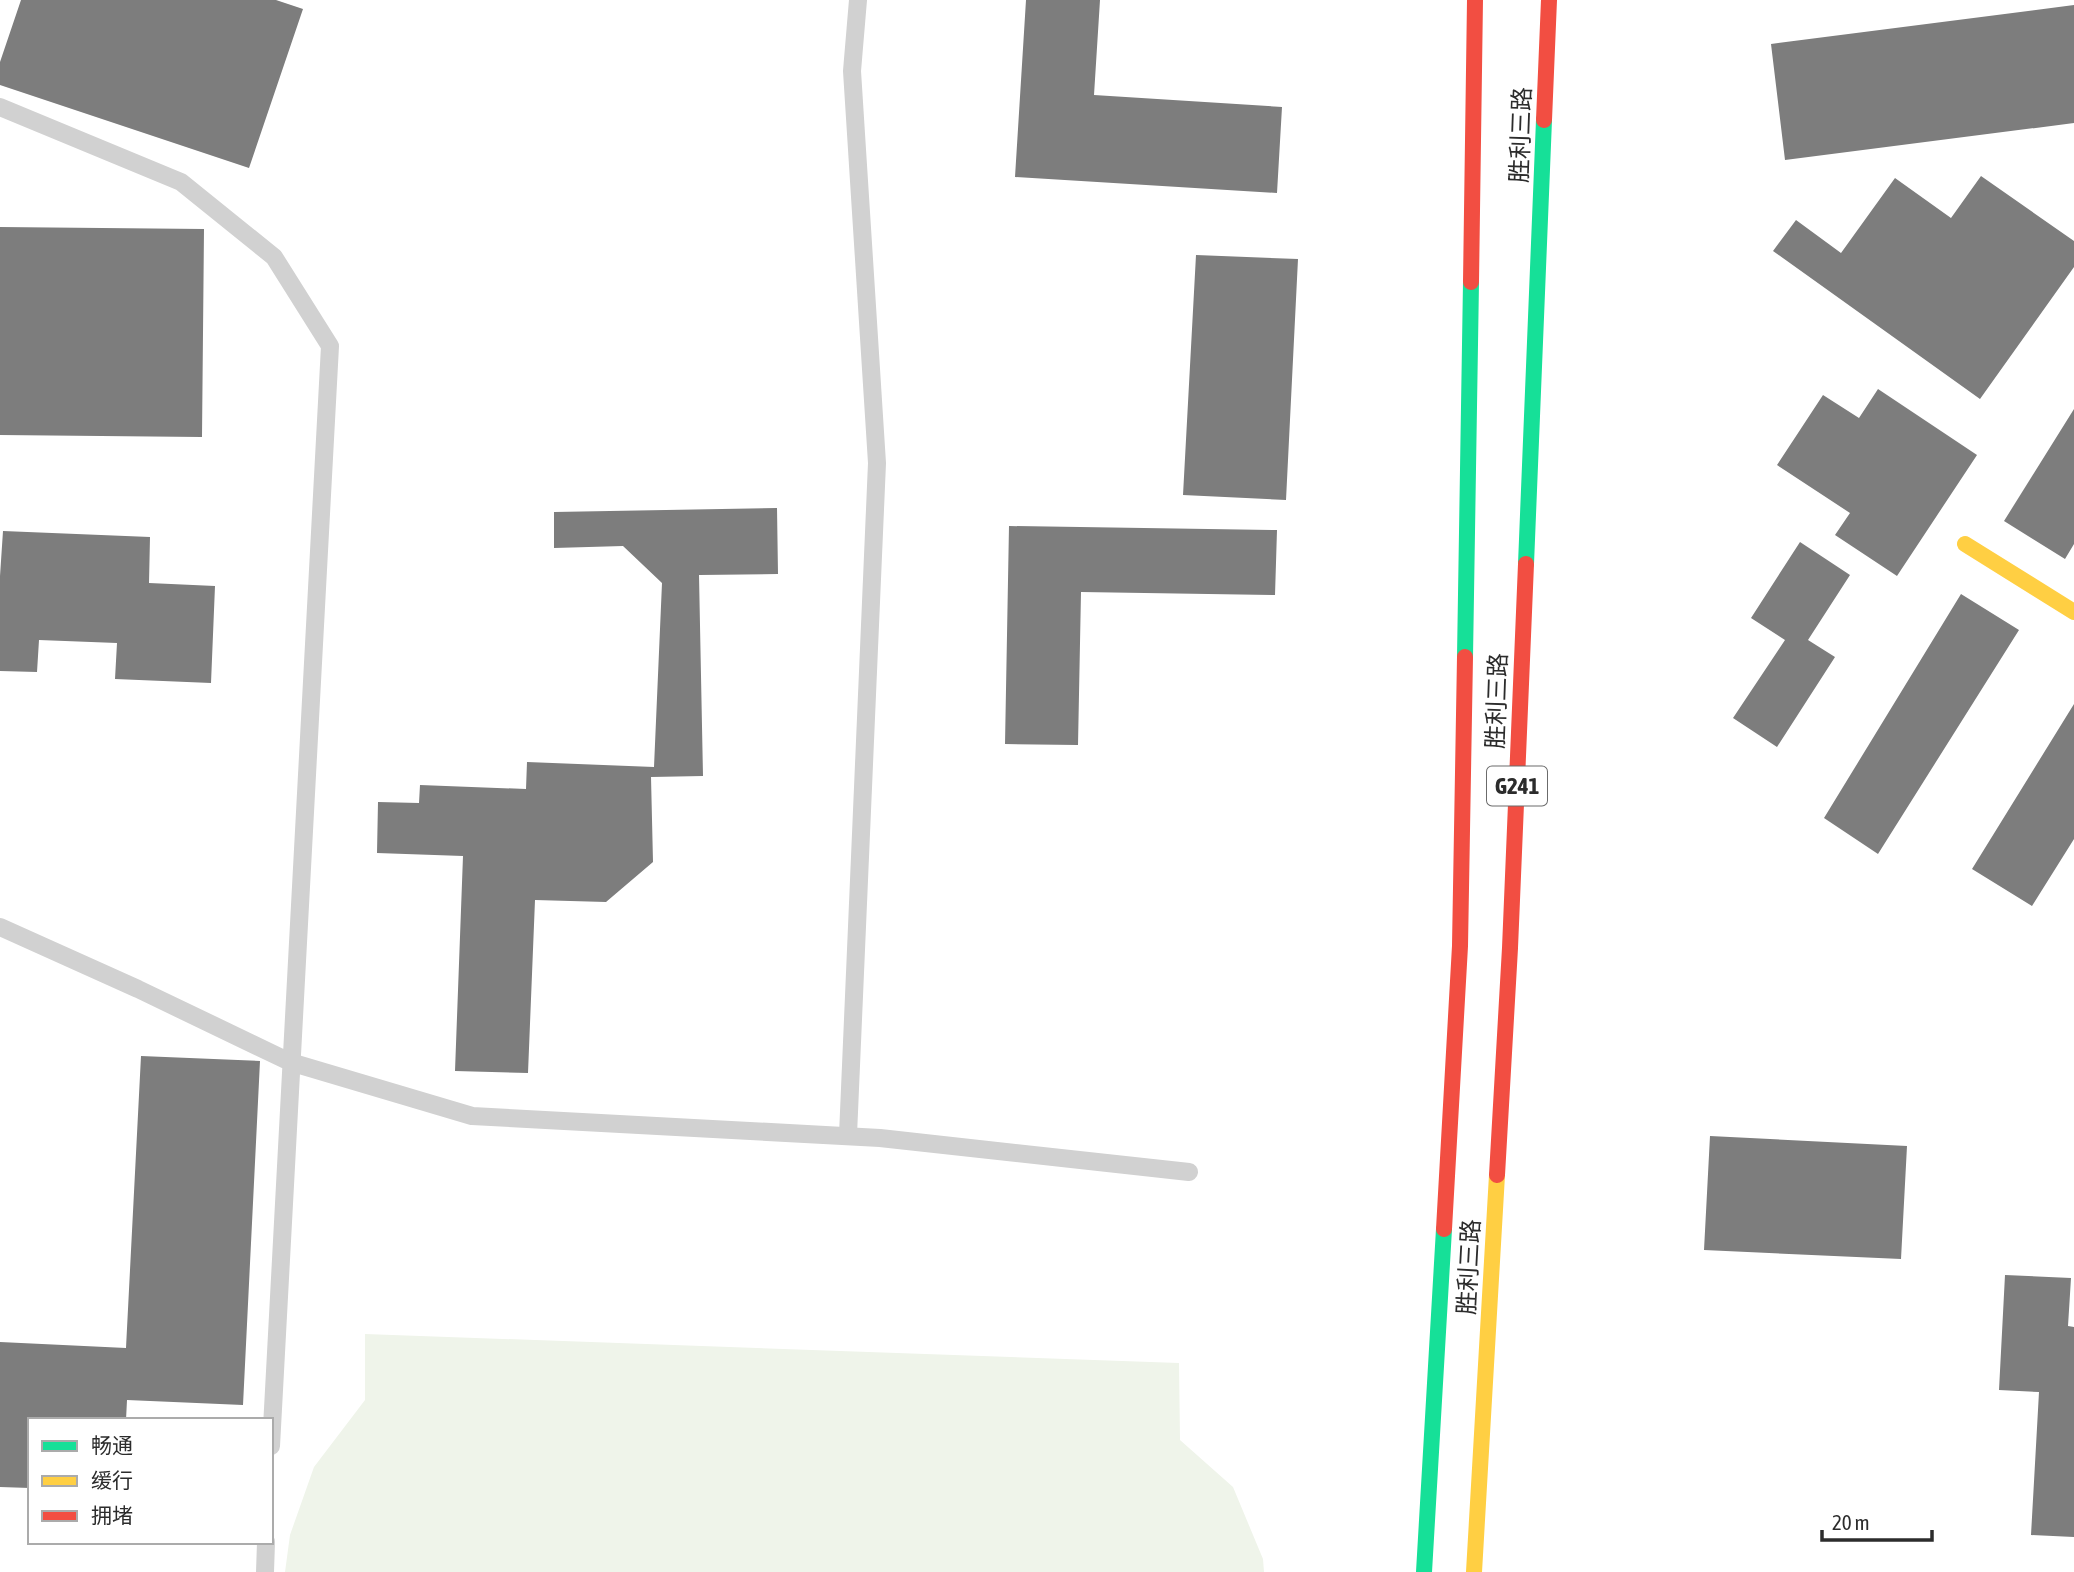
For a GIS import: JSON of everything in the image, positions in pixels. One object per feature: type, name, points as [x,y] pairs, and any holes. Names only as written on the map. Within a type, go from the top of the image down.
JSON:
[{"type":"main road","name":"胜利三路","points":[[1424,1572],[1460,946],[1475,0]]},
{"type":"main road","name":"胜利三路","points":[[1474,1572],[1510,948],[1549,0]]},
{"type":"main road","points":[[1965,544],[2074,612]]},
{"type":"lane","points":[[848,1135],[877,463],[852,71],[858,0]]},
{"type":"lane","points":[[0,107],[181,182],[274,257],[330,346],[272,1418]]},
{"type":"lane","points":[[0,927],[290,1062],[472,1116],[848,1135],[1189,1172]]},
{"type":"lane","points":[[265,1572],[267,1544]]},
{"type":"shaded area","points":[[365,1334],[1179,1363],[1180,1440],[1233,1487],[1263,1559],[1264,1572],[285,1572],[290,1535],[314,1467],[365,1400]]},
{"type":"building","points":[[21,0],[276,0],[303,9],[249,168],[0,85],[0,62]]},
{"type":"building","points":[[1026,0],[1100,0],[1094,95],[1282,107],[1277,193],[1015,177]]},
{"type":"building","points":[[2074,5],[2074,123],[1785,160],[1771,44]]},
{"type":"building","points":[[1981,176],[2074,241],[2074,267],[1980,399],[1773,251],[1796,220],[1841,253],[1895,178],[1951,218]]},
{"type":"building","points":[[0,227],[204,229],[202,437],[0,435]]},
{"type":"building","points":[[1196,255],[1298,259],[1286,500],[1183,495]]},
{"type":"building","points":[[1878,389],[1977,455],[1897,576],[1835,535],[1850,513],[1777,465],[1823,395],[1859,418]]},
{"type":"building","points":[[2074,409],[2074,544],[2065,559],[2004,521]]},
{"type":"building","points":[[777,508],[778,574],[699,575],[703,776],[651,777],[653,862],[606,902],[535,900],[528,1073],[455,1071],[463,856],[377,853],[378,802],[419,803],[420,785],[526,789],[527,762],[654,767],[662,583],[623,546],[554,548],[554,512]]},
{"type":"building","points":[[1009,526],[1277,530],[1275,595],[1081,592],[1078,745],[1005,744]]},
{"type":"building","points":[[3,531],[150,537],[149,583],[215,586],[211,683],[115,679],[117,643],[39,640],[37,672],[0,671]]},
{"type":"building","points":[[1800,542],[1850,575],[1808,640],[1835,657],[1777,747],[1733,718],[1785,640],[1751,618]]},
{"type":"building","points":[[1961,594],[2019,630],[1878,854],[1824,818]]},
{"type":"building","points":[[2074,704],[2074,839],[2032,906],[1972,869]]},
{"type":"building","points":[[141,1056],[260,1061],[243,1405],[127,1400],[126,1418],[28,1418],[28,1488],[0,1487],[0,1342],[126,1348]]},
{"type":"building","points":[[1710,1136],[1907,1146],[1901,1259],[1704,1250]]},
{"type":"building","points":[[2005,1275],[2071,1278],[2068,1326],[2074,1327],[2074,1537],[2031,1535],[2039,1392],[1999,1390]]},
{"type":"traffic: fast","points":[[1526,564],[1544,120]]},
{"type":"traffic: fast","points":[[1465,657],[1471,282]]},
{"type":"traffic: fast","points":[[1424,1572],[1444,1229]]},
{"type":"traffic: slow","points":[[1965,544],[2074,612]]},
{"type":"traffic: slow","points":[[1474,1572],[1497,1175]]},
{"type":"traffic: jam","points":[[1471,282],[1475,0]]},
{"type":"traffic: jam","points":[[1544,120],[1549,0]]},
{"type":"traffic: jam","points":[[1497,1175],[1510,948],[1526,564]]},
{"type":"traffic: jam","points":[[1444,1229],[1460,946],[1465,657]]}]
